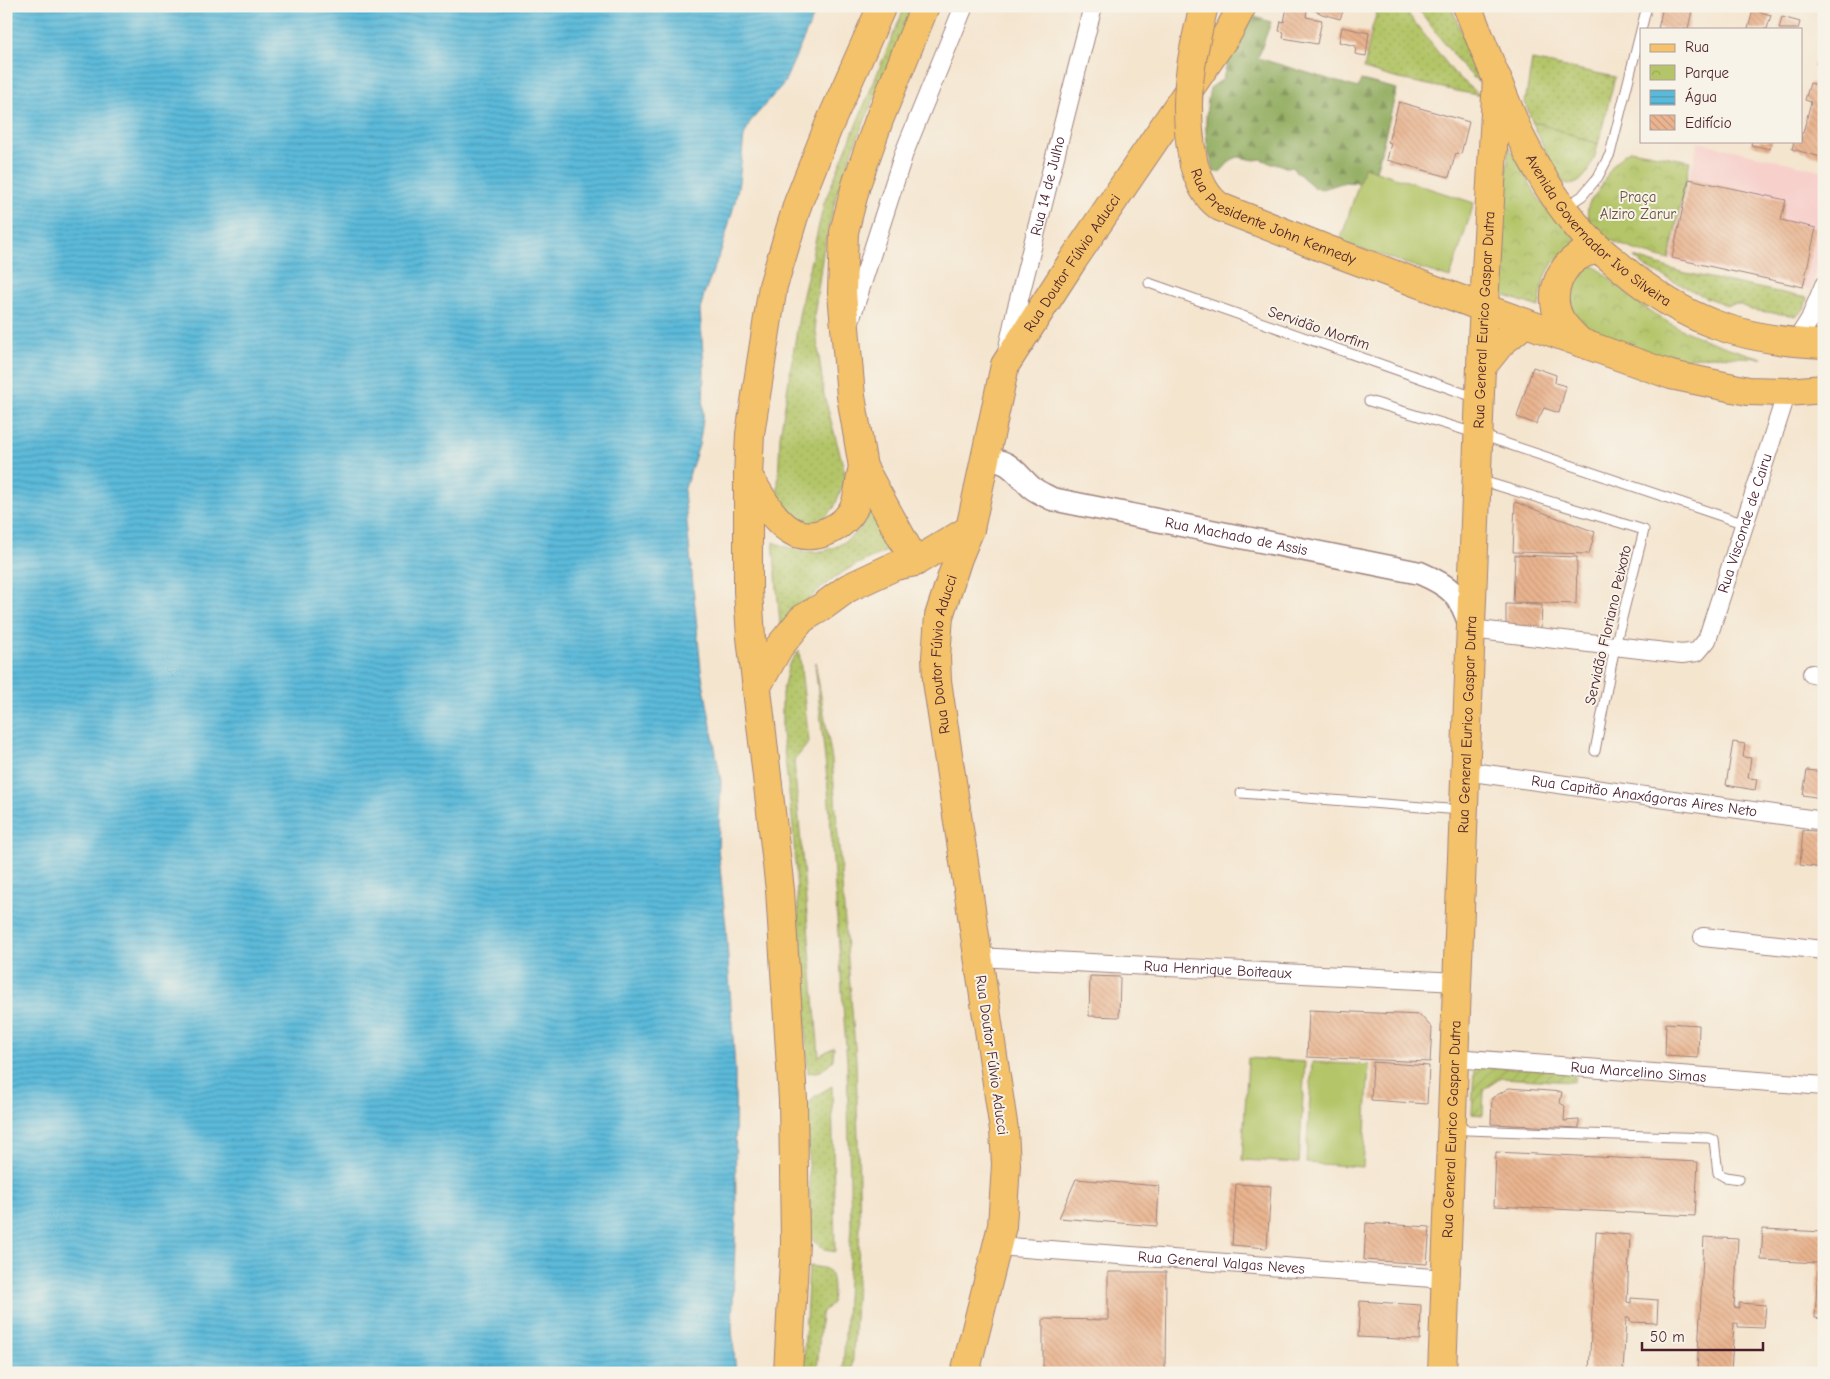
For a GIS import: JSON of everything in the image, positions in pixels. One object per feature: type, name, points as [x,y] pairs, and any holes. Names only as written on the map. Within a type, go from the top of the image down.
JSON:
[{"type":"main road","points":[[788,1373],[795,1243],[793,1100],[780,890],[751,637],[748,591],[750,434],[773,286],[798,203],[829,124],[882,6]]},
{"type":"main road","points":[[915,562],[863,468],[851,396],[842,293],[844,232],[856,185],[879,120],[926,6]]},
{"type":"main road","name":"Rua Presidente John Kennedy","points":[[1204,6],[1192,59],[1188,87],[1187,116],[1194,165],[1205,194],[1220,207],[1326,250],[1488,310]]},
{"type":"main road","name":"Rua Doutor Fúlvio Aducci","points":[[965,1373],[1002,1226],[1006,1165],[1004,1130],[937,681],[936,657],[939,616],[958,558],[970,529],[1005,365],[1073,260],[1229,31],[1242,6]]},
{"type":"main road","name":"Avenida Governador Ivo Silveira","points":[[1467,6],[1519,134],[1539,173],[1563,209],[1583,234],[1640,284],[1680,310],[1712,324],[1742,333],[1795,343],[1824,344]]},
{"type":"main road","name":"Rua General Eurico Gaspar Dutra","points":[[1442,1373],[1481,368],[1488,310],[1501,88]]},
{"type":"main road","points":[[1580,343],[1560,318],[1555,303],[1556,287],[1562,272],[1572,260],[1585,253],[1600,250]]},
{"type":"main road","points":[[1488,310],[1680,377],[1748,392],[1787,392],[1824,389]]},
{"type":"main road","points":[[1481,368],[1501,343],[1525,323]]},
{"type":"main road","points":[[1795,343],[1824,337]]},
{"type":"main road","points":[[748,476],[773,515],[791,531],[821,535],[840,525],[854,506],[863,468]]},
{"type":"main road","points":[[757,686],[779,647],[802,619],[848,588],[895,566],[915,562],[970,529]]},
{"type":"street","points":[[845,338],[904,153],[964,6]]},
{"type":"street","name":"Rua 14 de Julho","points":[[1005,365],[1015,315],[1093,6]]},
{"type":"street","points":[[1795,343],[1810,318],[1824,284]]},
{"type":"street","name":"Rua Visconde de Cairu","points":[[1615,646],[1682,654],[1697,652],[1707,640],[1787,392]]},
{"type":"street","name":"Rua Machado de Assis","points":[[985,461],[1000,460],[1006,463],[1034,488],[1052,499],[1420,573],[1439,582],[1458,598],[1464,607],[1471,629]]},
{"type":"street","points":[[1471,629],[1615,646]]},
{"type":"street","name":"Rua Capitão Anaxágoras Aires Neto","points":[[1465,771],[1824,822]]},
{"type":"street","points":[[1704,936],[1824,950]]},
{"type":"street","name":"Rua Henrique Boiteaux","points":[[978,957],[1457,982]]},
{"type":"street","name":"Rua Marcelino Simas","points":[[1454,1058],[1824,1086]]},
{"type":"street","name":"Rua General Valgas Neves","points":[[997,1246],[1446,1279]]},
{"type":"lane","points":[[1642,28],[1647,6]]},
{"type":"lane","points":[[1563,209],[1582,196],[1598,177],[1610,154],[1640,34]]},
{"type":"lane","name":"Servidão Morfim","points":[[1149,283],[1480,399]]},
{"type":"lane","points":[[1369,401],[1478,434],[1744,524]]},
{"type":"lane","name":"Servidão Floriano Peixoto","points":[[1477,480],[1644,530],[1615,646],[1595,751]]},
{"type":"lane","points":[[1241,793],[1464,810]]},
{"type":"lane","points":[[1452,1120],[1467,1130],[1709,1138],[1714,1140],[1716,1147],[1718,1173],[1725,1177],[1739,1179]]},
{"type":"shaded area","points":[[1698,142],[1824,171],[1824,246],[1811,289],[1670,260]]},
{"type":"green space","points":[[905,6],[914,6],[857,139],[837,193],[823,253],[814,316],[824,395],[846,476],[834,508],[814,528],[777,511],[780,436],[801,304],[824,203]]},
{"type":"green space","points":[[1379,6],[1402,6],[1454,73],[1481,96],[1395,78],[1364,69],[1372,28]]},
{"type":"green space","points":[[1416,6],[1451,6],[1479,83],[1460,64]]},
{"type":"green space","points":[[1252,16],[1271,22],[1258,58],[1358,88],[1361,80],[1397,89],[1376,171],[1364,167],[1359,183],[1345,182],[1323,189],[1315,188],[1291,167],[1272,164],[1261,159],[1255,160],[1238,157],[1231,160],[1220,172],[1213,172],[1206,134],[1210,88],[1223,79],[1231,46]]},
{"type":"green space","points":[[1532,60],[1615,77],[1598,144],[1532,121],[1525,103]]},
{"type":"green space","name":"Praça Alziro Zarur","points":[[1532,121],[1598,144],[1591,165],[1583,179],[1577,183],[1563,182],[1550,162]]},
{"type":"green space","name":"Praça Alziro Zarur","points":[[1509,146],[1537,196],[1583,246],[1554,261],[1544,279],[1539,307],[1499,294],[1496,291]]},
{"type":"green space","name":"Praça Alziro Zarur","points":[[1631,150],[1690,161],[1669,260],[1618,243],[1595,228],[1589,218],[1588,207],[1590,202],[1609,171],[1620,157]]},
{"type":"green space","points":[[1364,167],[1474,203],[1450,278],[1340,242]]},
{"type":"green space","points":[[1634,257],[1681,272],[1807,298],[1804,309],[1797,316],[1751,310],[1739,304],[1727,305],[1705,297],[1647,268]]},
{"type":"green space","name":"Praça Alziro Zarur","points":[[1590,265],[1596,267],[1642,306],[1671,324],[1709,341],[1762,358],[1711,356],[1672,360],[1653,356],[1592,333],[1572,319],[1563,283]]},
{"type":"green space","points":[[871,505],[892,549],[860,563],[830,580],[809,601],[781,635],[773,542],[795,549],[815,552],[834,547],[844,542],[860,529],[867,518]]},
{"type":"green space","points":[[799,650],[809,742],[794,761],[819,1056],[834,1047],[833,1060],[821,1071],[808,1073],[793,827],[782,733],[782,693],[789,664]]},
{"type":"green space","points":[[815,662],[832,760],[856,1060],[860,1228],[852,1373],[843,1373],[851,1225],[847,1062],[828,788]]},
{"type":"green space","points":[[1248,1058],[1305,1062],[1299,1163],[1242,1160]]},
{"type":"green space","points":[[1312,1062],[1369,1065],[1363,1167],[1306,1163]]},
{"type":"green space","points":[[1474,1066],[1575,1071],[1574,1082],[1501,1078],[1484,1089],[1483,1115],[1472,1114]]},
{"type":"green space","points":[[832,1086],[835,1252],[823,1249],[811,1239],[807,1107],[814,1097]]},
{"type":"green space","points":[[809,1266],[820,1267],[829,1271],[833,1284],[832,1303],[821,1314],[817,1373],[803,1373]]},
{"type":"water","points":[[6,6],[818,6],[784,83],[750,122],[744,136],[735,202],[722,248],[704,294],[700,311],[704,366],[703,420],[699,445],[684,491],[701,670],[721,781],[718,848],[726,927],[735,1069],[736,1216],[732,1329],[736,1373],[6,1373]]},
{"type":"building","points":[[1307,6],[1340,6],[1344,9],[1340,19],[1322,14]]},
{"type":"building","points":[[1663,6],[1693,6],[1688,28],[1658,28]]},
{"type":"building","points":[[1287,7],[1307,10],[1306,17],[1322,20],[1317,44],[1283,38],[1284,32],[1279,31],[1281,21],[1284,22]]},
{"type":"building","points":[[1753,10],[1771,15],[1767,28],[1748,28]]},
{"type":"building","points":[[1782,17],[1800,22],[1798,28],[1779,28]]},
{"type":"building","points":[[1342,27],[1369,33],[1366,56],[1355,54],[1356,46],[1339,42]]},
{"type":"building","points":[[1820,47],[1824,48],[1824,67],[1816,64]]},
{"type":"building","points":[[1810,83],[1824,87],[1824,158],[1792,149],[1794,142],[1802,142],[1802,133],[1811,102],[1805,100]]},
{"type":"building","points":[[1399,102],[1469,122],[1461,154],[1456,153],[1449,177],[1387,160],[1391,143],[1388,142]]},
{"type":"building","points":[[1752,142],[1772,142],[1770,149],[1751,145]]},
{"type":"building","points":[[1689,179],[1786,200],[1781,220],[1816,228],[1803,287],[1672,258]]},
{"type":"building","points":[[1533,367],[1556,375],[1555,383],[1566,386],[1559,413],[1544,408],[1536,424],[1517,417]]},
{"type":"building","points":[[1515,502],[1595,532],[1589,554],[1513,552]]},
{"type":"building","points":[[1515,555],[1577,557],[1576,604],[1513,602]]},
{"type":"building","points":[[1506,604],[1542,605],[1541,629],[1506,628]]},
{"type":"building","points":[[1733,742],[1745,744],[1743,757],[1751,758],[1748,778],[1757,779],[1755,790],[1726,785]]},
{"type":"building","points":[[1807,770],[1824,772],[1821,798],[1803,795]]},
{"type":"building","points":[[1803,830],[1824,832],[1823,868],[1800,865]]},
{"type":"building","points":[[1090,976],[1120,977],[1119,1017],[1089,1016]]},
{"type":"building","points":[[1309,1010],[1420,1015],[1432,1028],[1430,1062],[1307,1057]]},
{"type":"building","points":[[1666,1023],[1699,1025],[1698,1058],[1665,1056]]},
{"type":"building","points":[[1373,1062],[1429,1066],[1427,1104],[1371,1100]]},
{"type":"building","points":[[1509,1088],[1562,1092],[1560,1103],[1565,1106],[1564,1121],[1579,1120],[1579,1128],[1491,1124],[1492,1098]]},
{"type":"building","points":[[1496,1152],[1698,1162],[1695,1216],[1494,1206]]},
{"type":"building","points":[[1076,1179],[1159,1186],[1157,1226],[1059,1218]]},
{"type":"building","points":[[1236,1184],[1271,1186],[1267,1248],[1232,1245]]},
{"type":"building","points":[[1366,1223],[1430,1227],[1427,1264],[1364,1260]]},
{"type":"building","points":[[1763,1229],[1824,1232],[1824,1319],[1815,1318],[1818,1263],[1761,1260]]},
{"type":"building","points":[[1596,1232],[1630,1235],[1627,1302],[1631,1303],[1631,1298],[1658,1300],[1657,1323],[1630,1322],[1630,1318],[1626,1318],[1623,1373],[1589,1373]]},
{"type":"building","points":[[1704,1237],[1738,1239],[1734,1307],[1739,1308],[1739,1303],[1766,1305],[1764,1328],[1738,1327],[1738,1323],[1734,1323],[1731,1373],[1697,1373]]},
{"type":"building","points":[[1108,1272],[1166,1272],[1165,1373],[1043,1373],[1043,1319],[1108,1320]]},
{"type":"building","points":[[1360,1301],[1421,1305],[1420,1340],[1358,1337]]}]
